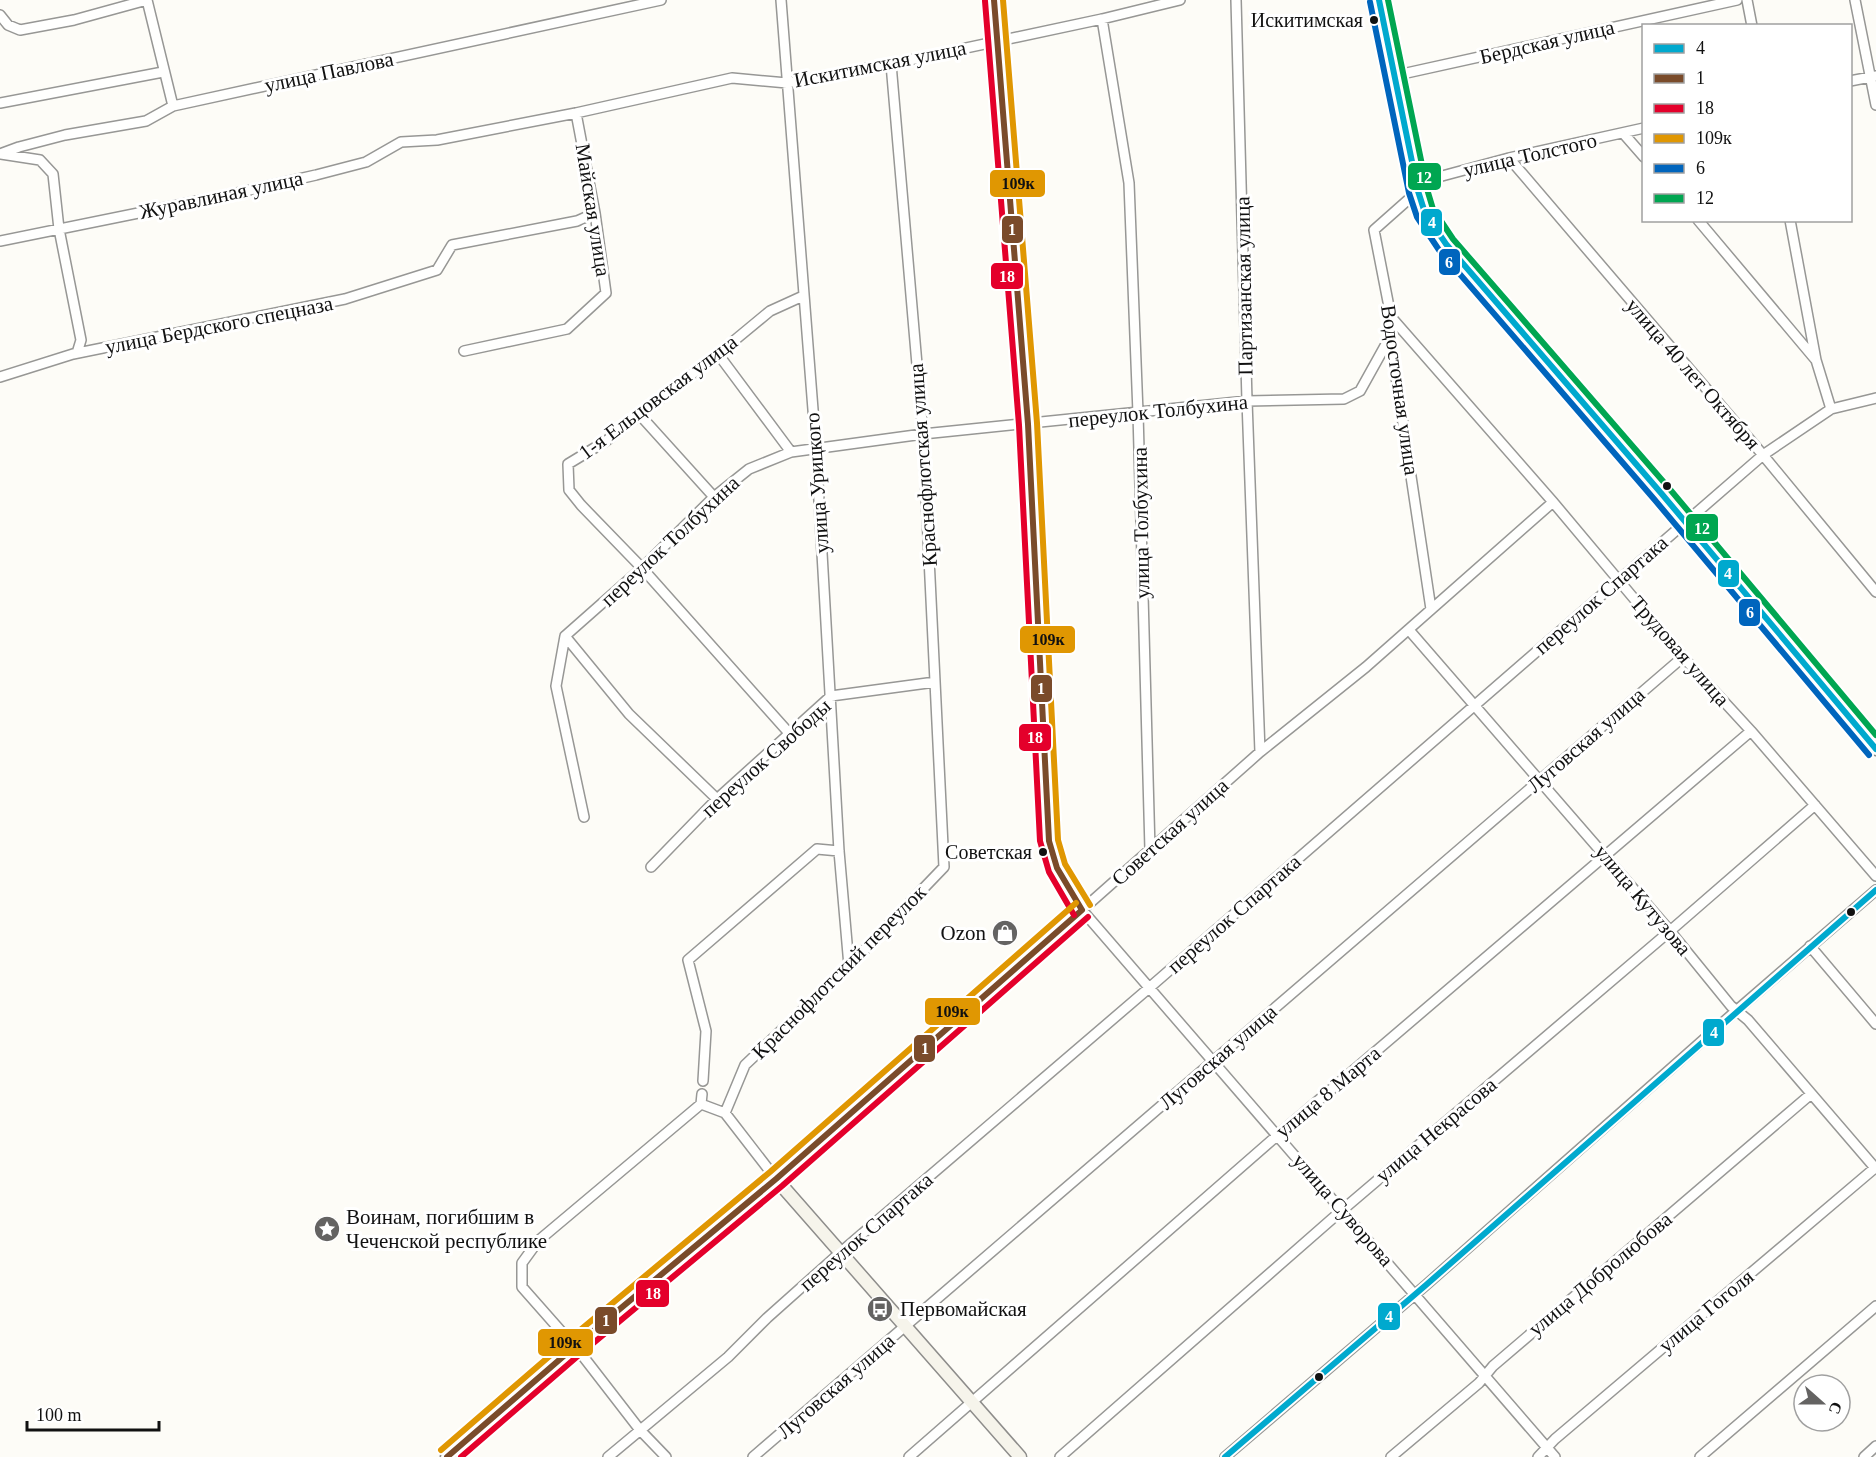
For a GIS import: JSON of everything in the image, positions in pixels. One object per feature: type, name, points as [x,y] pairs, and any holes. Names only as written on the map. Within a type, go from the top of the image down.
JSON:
[{"type":"street","points":[[0,15],[8,25],[20,30],[74,20],[147,0],[173,106]]},
{"type":"street","name":"улица Павлова","points":[[0,154],[65,135],[146,121],[173,106],[661,0]]},
{"type":"street","name":"улица Урицкого","points":[[782,0],[816,448],[839,850],[849,966]]},
{"type":"street","points":[[994,0],[1028,424],[1049,851],[1082,910]]},
{"type":"street","name":"Искитимская улица","points":[[437,140],[576,113],[732,78],[787,82],[891,64],[1180,0]]},
{"type":"street","name":"Партизанская улица","points":[[1236,0],[1246,400],[1260,752]]},
{"type":"street","points":[[1379,0],[1393,76],[1417,187],[1425,213],[1446,244],[1686,522],[1876,749]]},
{"type":"street","name":"Бердская улица","points":[[1393,76],[1737,0]]},
{"type":"street","points":[[1747,0],[1752,24]]},
{"type":"street","points":[[1855,0],[1873,76],[1876,105]]},
{"type":"street","name":"улица Толбухина","points":[[1102,19],[1129,183],[1150,850]]},
{"type":"street","name":"Краснофлотская улица","points":[[891,64],[923,434],[944,867]]},
{"type":"street","points":[[0,104],[163,72]]},
{"type":"street","points":[[1852,81],[1873,76]]},
{"type":"street","name":"Майская улица","points":[[464,351],[567,329],[606,293],[595,213],[576,113]]},
{"type":"street","name":"улица Толстого","points":[[1417,187],[1509,158],[1642,128]]},
{"type":"street","points":[[1623,133],[1642,155]]},
{"type":"street","name":"Журавлиная улица","points":[[0,241],[316,175],[366,162],[401,142],[437,140]]},
{"type":"street","points":[[0,154],[40,160],[53,174],[59,228],[81,340],[77,353]]},
{"type":"street","name":"улица 40 лет Октября","points":[[1509,158],[1763,455],[1876,592]]},
{"type":"street","name":"Водосточная улица","points":[[1417,187],[1374,230],[1390,317],[1390,337],[1431,609]]},
{"type":"street","name":"улица Бердского спецназа","points":[[0,377],[77,353],[345,299],[437,270],[452,245],[577,221],[595,213]]},
{"type":"street","points":[[1700,222],[1816,360]]},
{"type":"street","points":[[1790,222],[1816,360],[1831,410]]},
{"type":"street","name":"1-я Ельцовская улица","points":[[789,733],[642,568],[581,505],[569,490],[568,464],[606,441],[770,311],[803,296]]},
{"type":"street","name":"Трудовая улица","points":[[1390,317],[1553,502],[1683,657],[1751,731],[1876,876]]},
{"type":"street","name":"переулок Толбухина","points":[[565,636],[642,568],[714,497],[749,469],[791,452],[923,434],[1246,400],[1344,399],[1360,391],[1390,337]]},
{"type":"street","points":[[718,354],[791,452]]},
{"type":"street","name":"переулок Спартака","points":[[608,1457],[728,1358],[767,1317],[841,1252],[1763,455],[1831,410],[1876,398]]},
{"type":"street","points":[[639,414],[714,497]]},
{"type":"street","name":"Советская улица","points":[[447,1457],[573,1348],[776,1179],[1260,752],[1409,630],[1553,502]]},
{"type":"street","name":"улица Кутузова","points":[[1409,630],[1671,931],[1736,1011],[1748,1020],[1876,1168]]},
{"type":"street","points":[[565,636],[629,714],[717,799]]},
{"type":"street","points":[[565,636],[556,686],[584,817]]},
{"type":"street","name":"Луговская улица","points":[[753,1457],[1683,657]]},
{"type":"street","name":"переулок Свободы","points":[[651,867],[717,799],[831,696],[935,682]]},
{"type":"street","name":"улица 8 Марта","points":[[909,1457],[1278,1135],[1751,731]]},
{"type":"street","name":"улица Некрасова","points":[[1060,1457],[1342,1209],[1671,931],[1815,805]]},
{"type":"street","points":[[703,1081],[706,1031],[688,960],[817,849],[839,850]]},
{"type":"street","name":"Краснофлотский переулок","points":[[725,1113],[745,1065],[849,966],[944,867]]},
{"type":"street","points":[[1225,1457],[1415,1294],[1876,890]]},
{"type":"street","name":"улица Суворова","points":[[1082,910],[1555,1457]]},
{"type":"street","points":[[1810,946],[1876,1024]]},
{"type":"street","name":"улица Добролюбова","points":[[1391,1457],[1479,1383],[1502,1358],[1811,1094]]},
{"type":"street","points":[[666,1457],[640,1430],[582,1355],[573,1348],[522,1287],[522,1263],[538,1241],[702,1099],[725,1113],[776,1179],[1020,1457]]},
{"type":"street","name":"улица Гоголя","points":[[1538,1457],[1876,1168]]},
{"type":"street","points":[[1700,1457],[1876,1306]]},
{"type":"street","points":[[1864,1457],[1876,1446]]},
{"type":"transit line","name":"1","points":[[994,0],[1028,424],[1049,841],[1057,868],[1082,910]]},
{"type":"transit line","name":"109к","points":[[1003,0],[1037,423],[1058,840],[1065,864],[1090,905]]},
{"type":"transit line","name":"4","points":[[1379,0],[1418,191],[1425,213],[1446,244],[1661,493],[1876,749]]},
{"type":"transit line","name":"12","points":[[1388,0],[1433,209],[1453,239],[1668,487],[1876,735]]},
{"type":"transit line","name":"18","points":[[985,1],[1019,425],[1040,841],[1049,872],[1074,915]]},
{"type":"transit line","name":"6","points":[[1370,2],[1409,193],[1417,217],[1439,250],[1654,499],[1869,755]]},
{"type":"transit line","name":"4","points":[[1225,1457],[1426,1285],[1876,890]]},
{"type":"transit line","name":"109к","points":[[441,1450],[567,1341],[770,1172],[1076,903]]},
{"type":"transit line","name":"1","points":[[447,1457],[573,1348],[776,1179],[1082,910]]},
{"type":"transit line","name":"18","points":[[461,1457],[579,1355],[782,1186],[1088,917]]},
{"type":"place","name":"Искитимская","points":[[1374,20]]},
{"type":"place","name":"Советская","points":[[1043,852]]},
{"type":"place","name":"Ozon","points":[[1005,933]]},
{"type":"place","name":"Воинам, погибшим в Чеченской республике","points":[[327,1229]]},
{"type":"place","name":"Первомайская","points":[[880,1309]]}]
